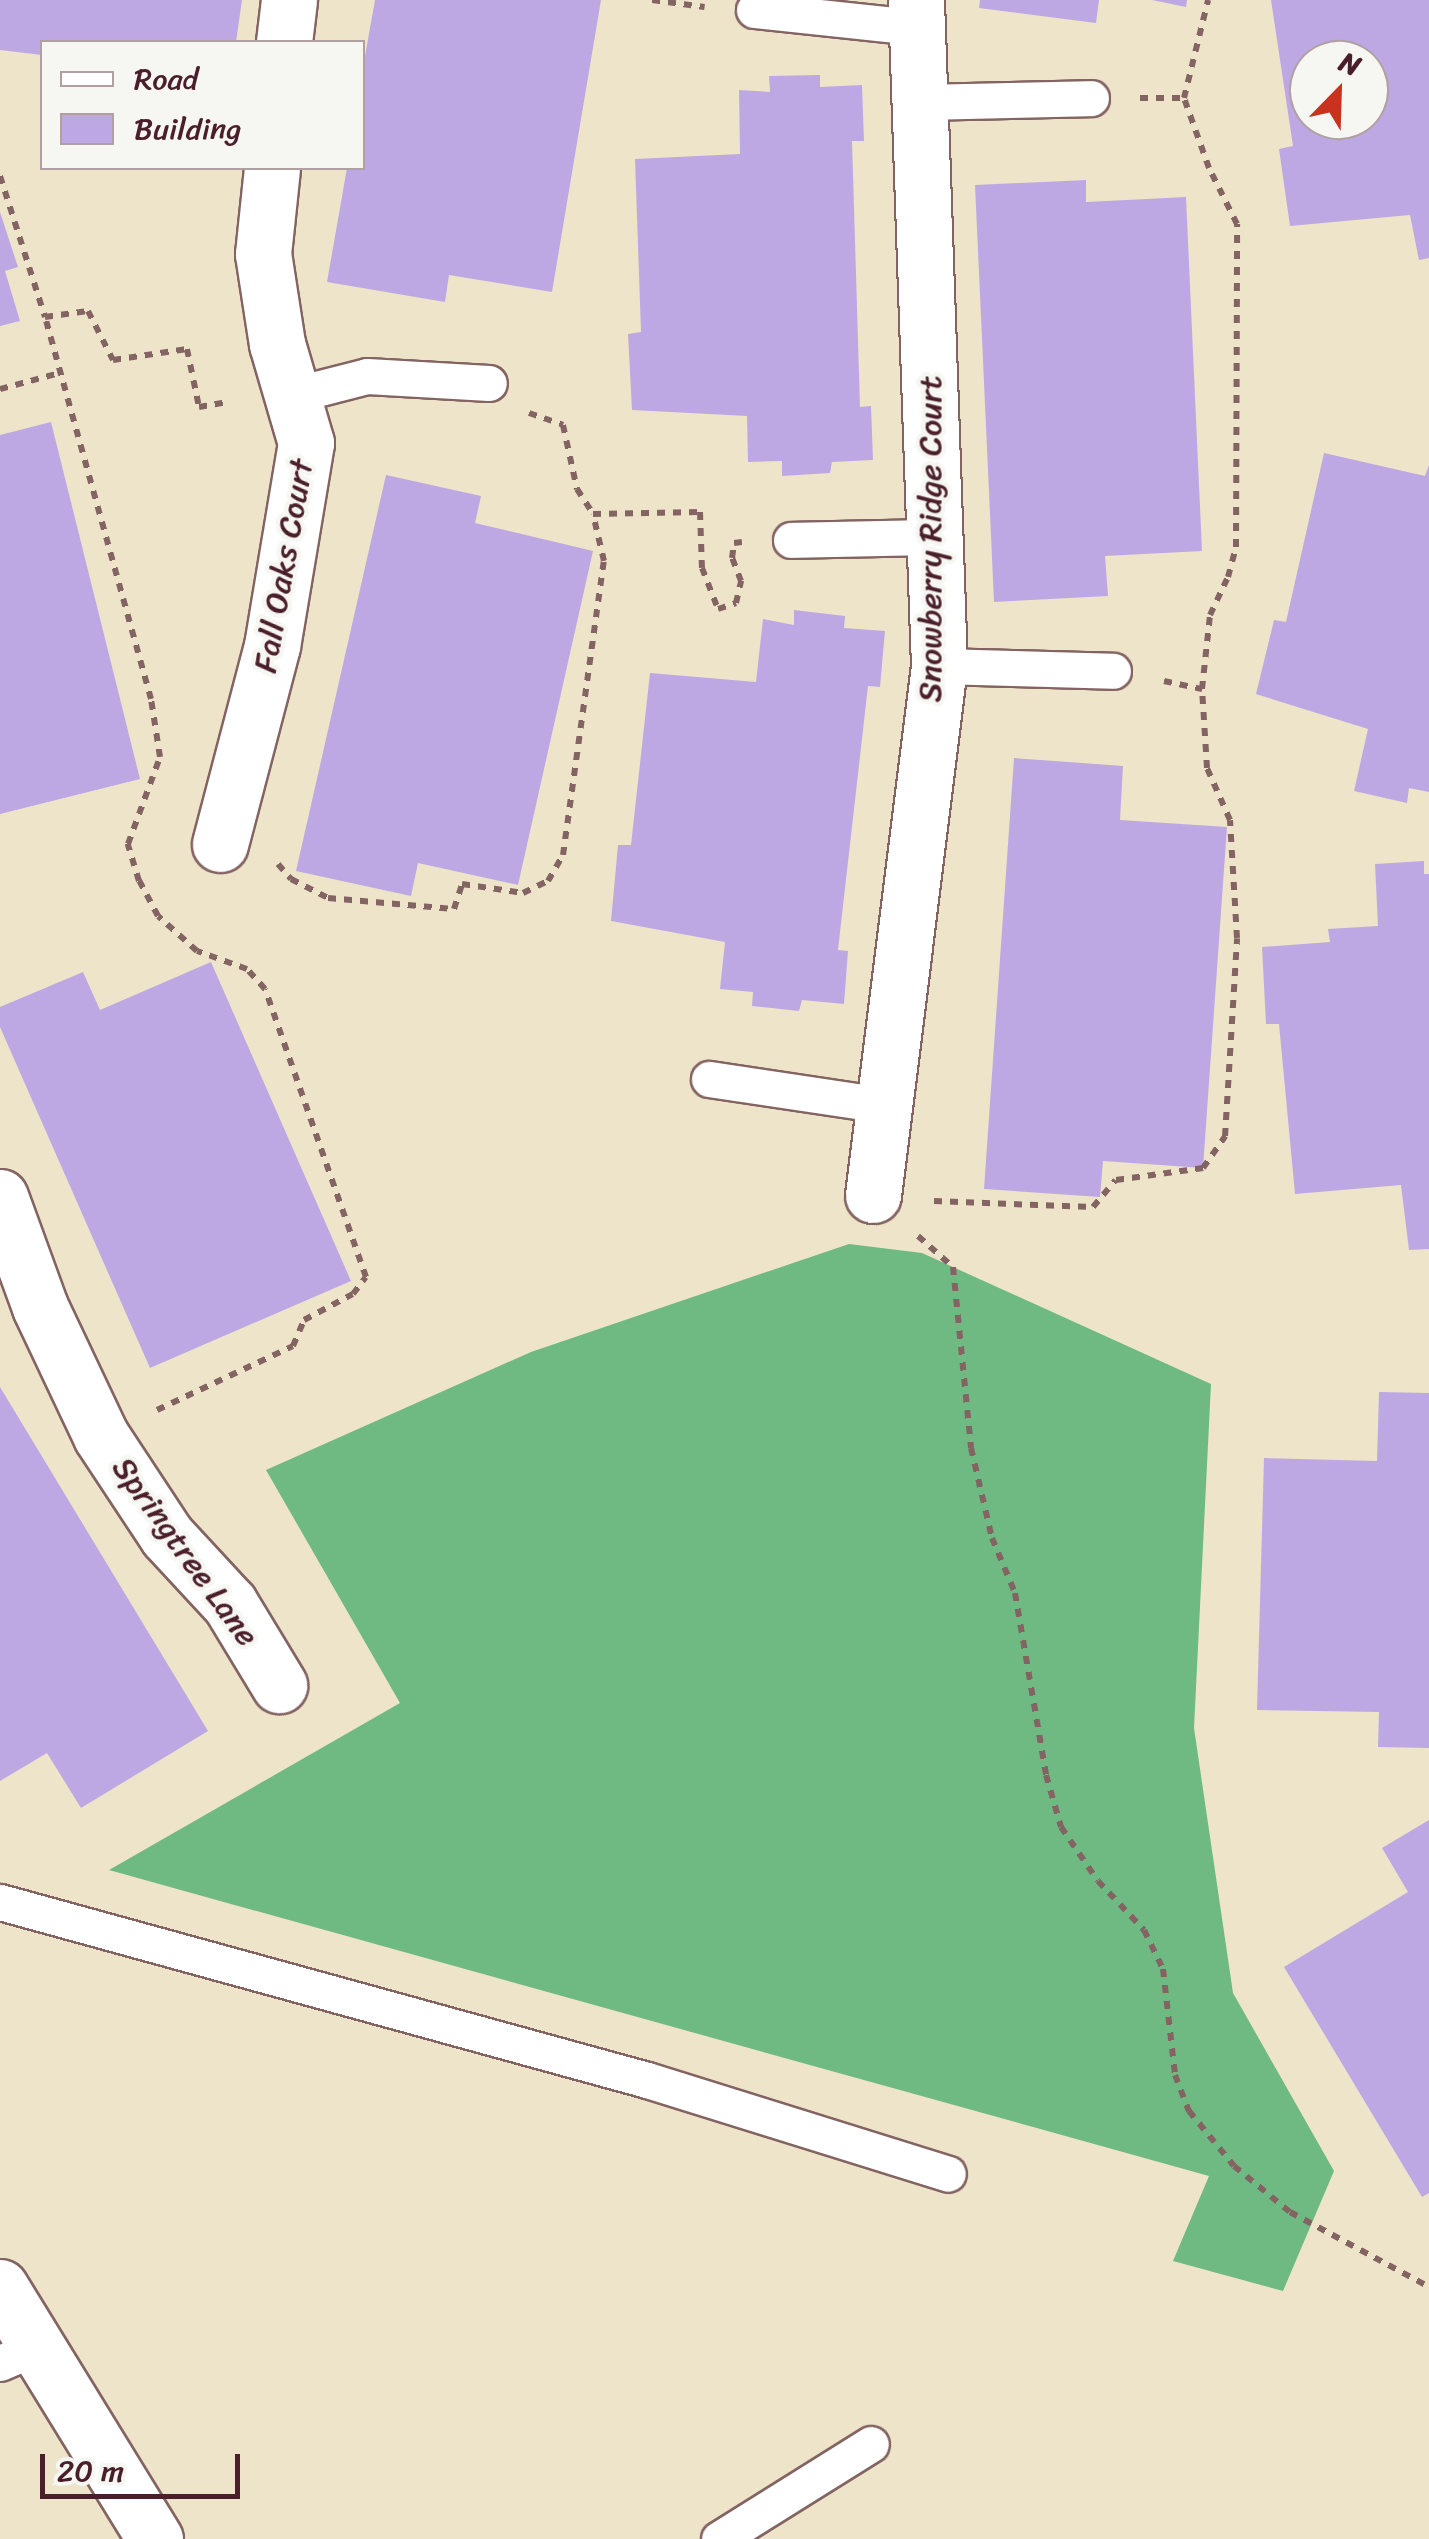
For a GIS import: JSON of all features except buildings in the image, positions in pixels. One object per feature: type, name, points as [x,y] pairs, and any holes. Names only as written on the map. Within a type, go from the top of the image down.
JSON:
[{"type":"street","points":[[284,40],[289,0]]},
{"type":"street","name":"Snowberry Ridge Court","points":[[873,1195],[939,666],[915,13]]},
{"type":"street","name":"Fall Oaks Court","points":[[220,844],[240,754],[260,701],[289,558],[306,443],[277,344],[263,254],[272,170]]},
{"type":"street","name":"Springtree Lane","points":[[0,1197],[10,1260],[40,1307],[101,1436],[166,1536],[230,1604],[279,1685]]},
{"type":"street","points":[[0,2287],[18,2354],[155,2539]]},
{"type":"lane","points":[[754,10],[915,13]]},
{"type":"lane","points":[[918,102],[1091,98]]},
{"type":"lane","points":[[294,394],[366,376],[488,383]]},
{"type":"lane","points":[[790,540],[936,537]]},
{"type":"lane","points":[[939,666],[1113,672]]},
{"type":"lane","points":[[709,1080],[884,1104]]},
{"type":"lane","points":[[0,1902],[647,2080],[948,2174]]},
{"type":"lane","points":[[718,2539],[872,2444]]},
{"type":"path","points":[[873,1195],[1094,1206],[1116,1180],[1203,1168],[1224,1136],[1237,938],[1230,820],[1206,768],[1202,688],[1210,615],[1228,577],[1236,547],[1237,224],[1208,168],[1184,98],[1208,0]]},
{"type":"path","points":[[0,176],[45,317]]},
{"type":"path","points":[[0,389],[64,372]]},
{"type":"path","points":[[220,844],[272,858],[291,879],[328,898],[454,909],[462,884],[523,893],[548,881],[563,855],[604,562],[593,514],[577,488],[563,424],[495,400],[497,385],[488,383]]},
{"type":"path","points":[[593,514],[700,512],[702,568],[718,609],[736,603],[741,581],[732,558],[734,543],[790,540]]},
{"type":"path","points":[[873,1195],[953,1268],[972,1448],[992,1538],[1014,1592],[1046,1774],[1061,1827],[1098,1881],[1144,1930],[1163,1969],[1175,2075],[1190,2112],[1234,2166],[1290,2212],[1429,2287]]},
{"type":"green space","points":[[849,1244],[922,1253],[1211,1384],[1194,1728],[1233,1993],[1334,2171],[1283,2291],[1173,2261],[1209,2176],[109,1870],[400,1703],[266,1470],[531,1352]]}]
